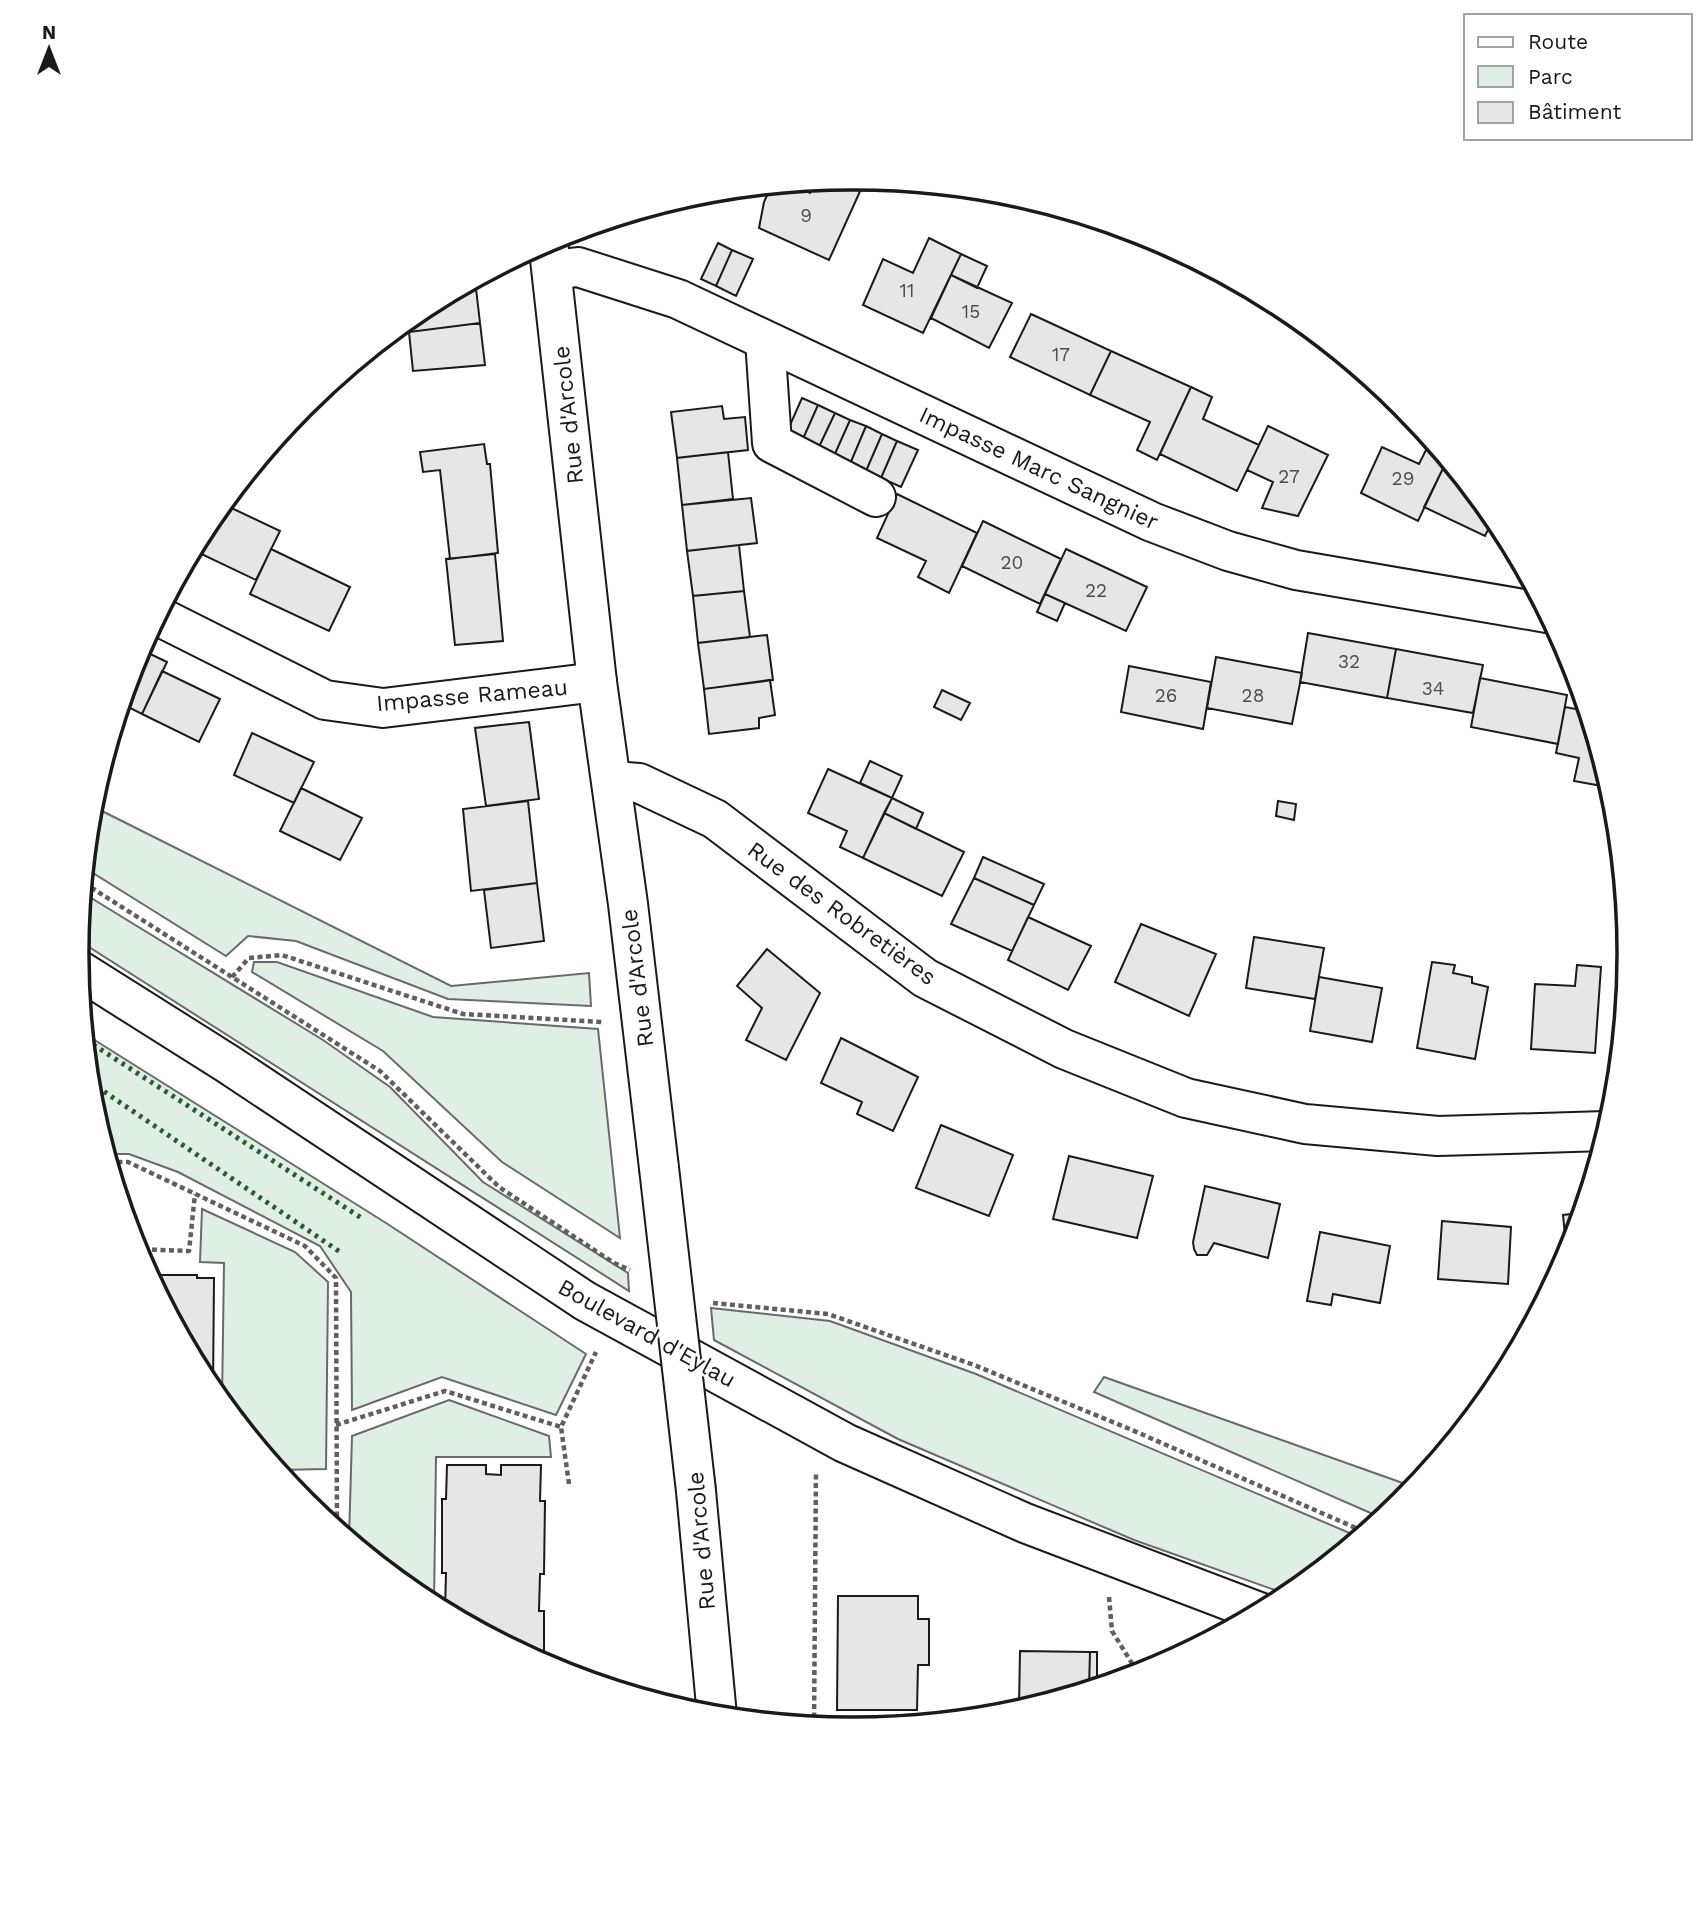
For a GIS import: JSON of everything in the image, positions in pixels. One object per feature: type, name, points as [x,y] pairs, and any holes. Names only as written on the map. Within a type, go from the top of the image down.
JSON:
[{"type":"main road","name":"Impasse Marc Sangnier","points":[[550,256],[678,299],[1152,522],[1228,551],[1296,570],[1535,611]]},
{"type":"main road","name":"Rue d'Arcole","points":[[550,256],[597,682],[642,1024],[696,1491],[716,1705]]},
{"type":"main road","points":[[765,340],[772,443],[876,497]]},
{"type":"main road","name":"Impasse Rameau","points":[[166,620],[325,701],[383,708],[597,682]]},
{"type":"main road","name":"Rue des Robretières","points":[[612,781],[639,783],[716,819],[925,978],[1064,1049],[1185,1098],[1305,1124],[1438,1136],[1595,1132]]},
{"type":"main road","name":"Boulevard d'Eylau","points":[[90,977],[228,1064],[585,1301],[612,1316],[845,1443],[1025,1523],[1247,1608]]},
{"type":"path","points":[[232,976],[250,958],[282,955],[463,1014],[642,1024]]},
{"type":"path","points":[[118,1162],[128,1162],[305,1246],[336,1278],[337,1517]]},
{"type":"path","points":[[149,1249],[190,1251],[195,1194]]},
{"type":"path","points":[[569,1484],[561,1427],[612,1316]]},
{"type":"path","points":[[336,1425],[445,1391],[561,1427]]},
{"type":"path","points":[[814,1716],[817,1427]]},
{"type":"path","points":[[1104,1554],[1112,1631],[1132,1664]]},
{"type":"green space","points":[[103,811],[451,986],[589,973],[591,1006],[448,999],[296,941],[248,936],[226,956],[94,874]]},
{"type":"green space","points":[[92,898],[323,1040],[390,1087],[483,1182],[628,1273],[629,1291],[89,947]]},
{"type":"green space","points":[[254,962],[277,962],[433,1017],[598,1029],[620,1238],[502,1162],[383,1051],[252,972]]},
{"type":"green space","points":[[95,1040],[386,1223],[586,1354],[556,1415],[442,1377],[352,1410],[351,1292],[320,1246],[178,1172],[129,1154],[116,1154],[115,1151],[104,1103]]},
{"type":"green space","points":[[202,1209],[295,1252],[328,1282],[326,1469],[291,1470],[222,1384],[224,1263],[200,1262]]},
{"type":"green space","points":[[711,1308],[830,1321],[976,1374],[1350,1533],[1275,1590],[1134,1540],[898,1439],[714,1340]]},
{"type":"green space","points":[[1104,1377],[1403,1483],[1372,1514],[1094,1392]]},
{"type":"green space","points":[[449,1400],[549,1436],[551,1457],[436,1457],[434,1592],[349,1528],[352,1436]]},
{"type":"building","points":[[861,190],[829,260],[759,228],[767,195],[803,191],[810,193],[811,191]]},
{"type":"building","points":[[929,238],[961,254],[923,333],[863,305],[883,259],[913,273]]},
{"type":"building","points":[[718,243],[732,250],[716,286],[701,279]]},
{"type":"building","points":[[732,250],[753,259],[736,296],[716,286]]},
{"type":"building","points":[[961,254],[987,266],[977,288],[951,275]]},
{"type":"building","points":[[951,275],[1012,303],[989,348],[931,318]]},
{"type":"building","points":[[476,289],[480,323],[410,332]]},
{"type":"building","points":[[1031,314],[1111,351],[1090,395],[1010,357]]},
{"type":"building","points":[[480,323],[485,365],[413,371],[410,332]]},
{"type":"building","points":[[1111,351],[1191,387],[1157,460],[1137,450],[1150,422],[1090,395]]},
{"type":"building","points":[[1191,387],[1212,397],[1203,419],[1259,445],[1237,491],[1160,454]]},
{"type":"building","points":[[802,398],[818,405],[802,441],[786,434]]},
{"type":"building","points":[[818,405],[835,413],[818,449],[802,441]]},
{"type":"building","points":[[722,406],[724,419],[745,417],[748,450],[677,458],[671,412]]},
{"type":"building","points":[[835,413],[850,420],[834,456],[818,449]]},
{"type":"building","points":[[850,420],[866,426],[850,464],[834,456]]},
{"type":"building","points":[[866,426],[882,434],[866,471],[850,464]]},
{"type":"building","points":[[1268,426],[1328,455],[1298,516],[1262,508],[1273,482],[1247,470]]},
{"type":"building","points":[[882,434],[897,441],[881,478],[866,471]]},
{"type":"building","points":[[897,441],[918,450],[901,487],[881,478]]},
{"type":"building","points":[[484,444],[487,464],[490,464],[498,553],[450,559],[440,470],[423,472],[420,452]]},
{"type":"building","points":[[1382,447],[1419,464],[1426,449],[1443,469],[1418,521],[1361,493]]},
{"type":"building","points":[[728,452],[733,499],[682,505],[677,458]]},
{"type":"building","points":[[1443,469],[1488,529],[1485,536],[1424,507]]},
{"type":"building","points":[[897,494],[977,533],[949,593],[918,577],[926,561],[877,538]]},
{"type":"building","points":[[751,498],[757,543],[687,551],[682,505]]},
{"type":"building","points":[[233,509],[280,531],[256,580],[203,555]]},
{"type":"building","points":[[983,521],[1061,559],[1040,604],[962,566]]},
{"type":"building","points":[[739,545],[744,591],[693,596],[687,551]]},
{"type":"building","points":[[271,549],[350,587],[329,631],[250,594]]},
{"type":"building","points":[[1066,549],[1147,587],[1126,631],[1045,594]]},
{"type":"building","points":[[495,554],[503,641],[455,645],[446,559]]},
{"type":"building","points":[[744,591],[750,637],[698,643],[693,596]]},
{"type":"building","points":[[1045,594],[1065,603],[1057,621],[1037,612]]},
{"type":"building","points":[[1308,633],[1396,649],[1387,698],[1300,682]]},
{"type":"building","points":[[767,635],[773,680],[704,689],[698,643]]},
{"type":"building","points":[[1396,649],[1483,665],[1473,713],[1387,698]]},
{"type":"building","points":[[150,654],[167,662],[142,714],[130,708]]},
{"type":"building","points":[[1216,657],[1302,673],[1292,724],[1207,708]]},
{"type":"building","points":[[1129,666],[1211,682],[1203,729],[1121,712]]},
{"type":"building","points":[[162,671],[220,699],[199,742],[142,714]]},
{"type":"building","points":[[1480,678],[1567,695],[1558,744],[1471,727]]},
{"type":"building","points":[[770,680],[775,715],[759,718],[759,728],[709,734],[704,689]]},
{"type":"building","points":[[942,690],[970,703],[961,720],[934,707]]},
{"type":"building","points":[[1565,707],[1576,709],[1598,785],[1574,781],[1579,758],[1556,753]]},
{"type":"building","points":[[529,722],[539,799],[486,806],[475,728]]},
{"type":"building","points":[[252,733],[314,762],[294,803],[234,775]]},
{"type":"building","points":[[870,761],[902,776],[892,798],[860,783]]},
{"type":"building","points":[[828,769],[892,798],[863,858],[840,847],[847,831],[808,813]]},
{"type":"building","points":[[301,788],[362,818],[340,860],[280,831]]},
{"type":"building","points":[[892,798],[923,813],[916,829],[884,813]]},
{"type":"building","points":[[528,801],[537,883],[471,891],[463,809]]},
{"type":"building","points":[[1278,801],[1296,804],[1294,820],[1276,816]]},
{"type":"building","points":[[884,813],[964,852],[942,896],[863,858]]},
{"type":"building","points":[[983,857],[1044,884],[1034,905],[974,878]]},
{"type":"building","points":[[974,878],[1034,905],[1012,951],[951,924]]},
{"type":"building","points":[[537,883],[544,941],[491,948],[484,890]]},
{"type":"building","points":[[1028,917],[1091,946],[1068,990],[1008,960]]},
{"type":"building","points":[[1141,924],[1216,954],[1189,1016],[1115,982]]},
{"type":"building","points":[[1254,937],[1324,948],[1315,999],[1246,988]]},
{"type":"building","points":[[767,949],[820,993],[786,1060],[746,1040],[762,1008],[737,986]]},
{"type":"building","points":[[1432,962],[1455,965],[1453,973],[1472,977],[1472,983],[1488,987],[1475,1059],[1417,1048]]},
{"type":"building","points":[[1577,965],[1601,967],[1595,1053],[1531,1049],[1535,984],[1575,986]]},
{"type":"building","points":[[1319,977],[1382,988],[1372,1042],[1310,1031]]},
{"type":"building","points":[[841,1038],[918,1077],[893,1131],[857,1114],[862,1102],[821,1083]]},
{"type":"building","points":[[941,1125],[1013,1155],[989,1216],[916,1188]]},
{"type":"building","points":[[1069,1156],[1153,1176],[1137,1238],[1053,1219]]},
{"type":"building","points":[[1205,1186],[1280,1204],[1268,1258],[1214,1243],[1207,1255],[1197,1255],[1193,1242]]},
{"type":"building","points":[[1571,1214],[1565,1231],[1563,1215]]},
{"type":"building","points":[[1442,1221],[1511,1227],[1508,1284],[1438,1279]]},
{"type":"building","points":[[1320,1232],[1390,1246],[1380,1303],[1333,1294],[1331,1305],[1307,1301]]},
{"type":"building","points":[[161,1275],[214,1278],[213,1370]]},
{"type":"building","points":[[447,1465],[486,1465],[486,1474],[501,1475],[501,1465],[541,1465],[540,1501],[545,1501],[544,1574],[540,1574],[539,1611],[544,1611],[544,1651],[445,1599],[446,1573],[442,1573],[442,1499],[446,1499]]},
{"type":"building","points":[[838,1596],[918,1596],[918,1619],[929,1619],[929,1665],[918,1665],[917,1710],[837,1710]]},
{"type":"building","points":[[1020,1651],[1090,1652],[1089,1680],[1019,1699]]},
{"type":"building","points":[[1090,1652],[1097,1652],[1097,1677],[1089,1680]]},
{"type":"hedge","points":[[95,1046],[363,1219]]},
{"type":"hedge","points":[[102,1090],[340,1252]]}]
